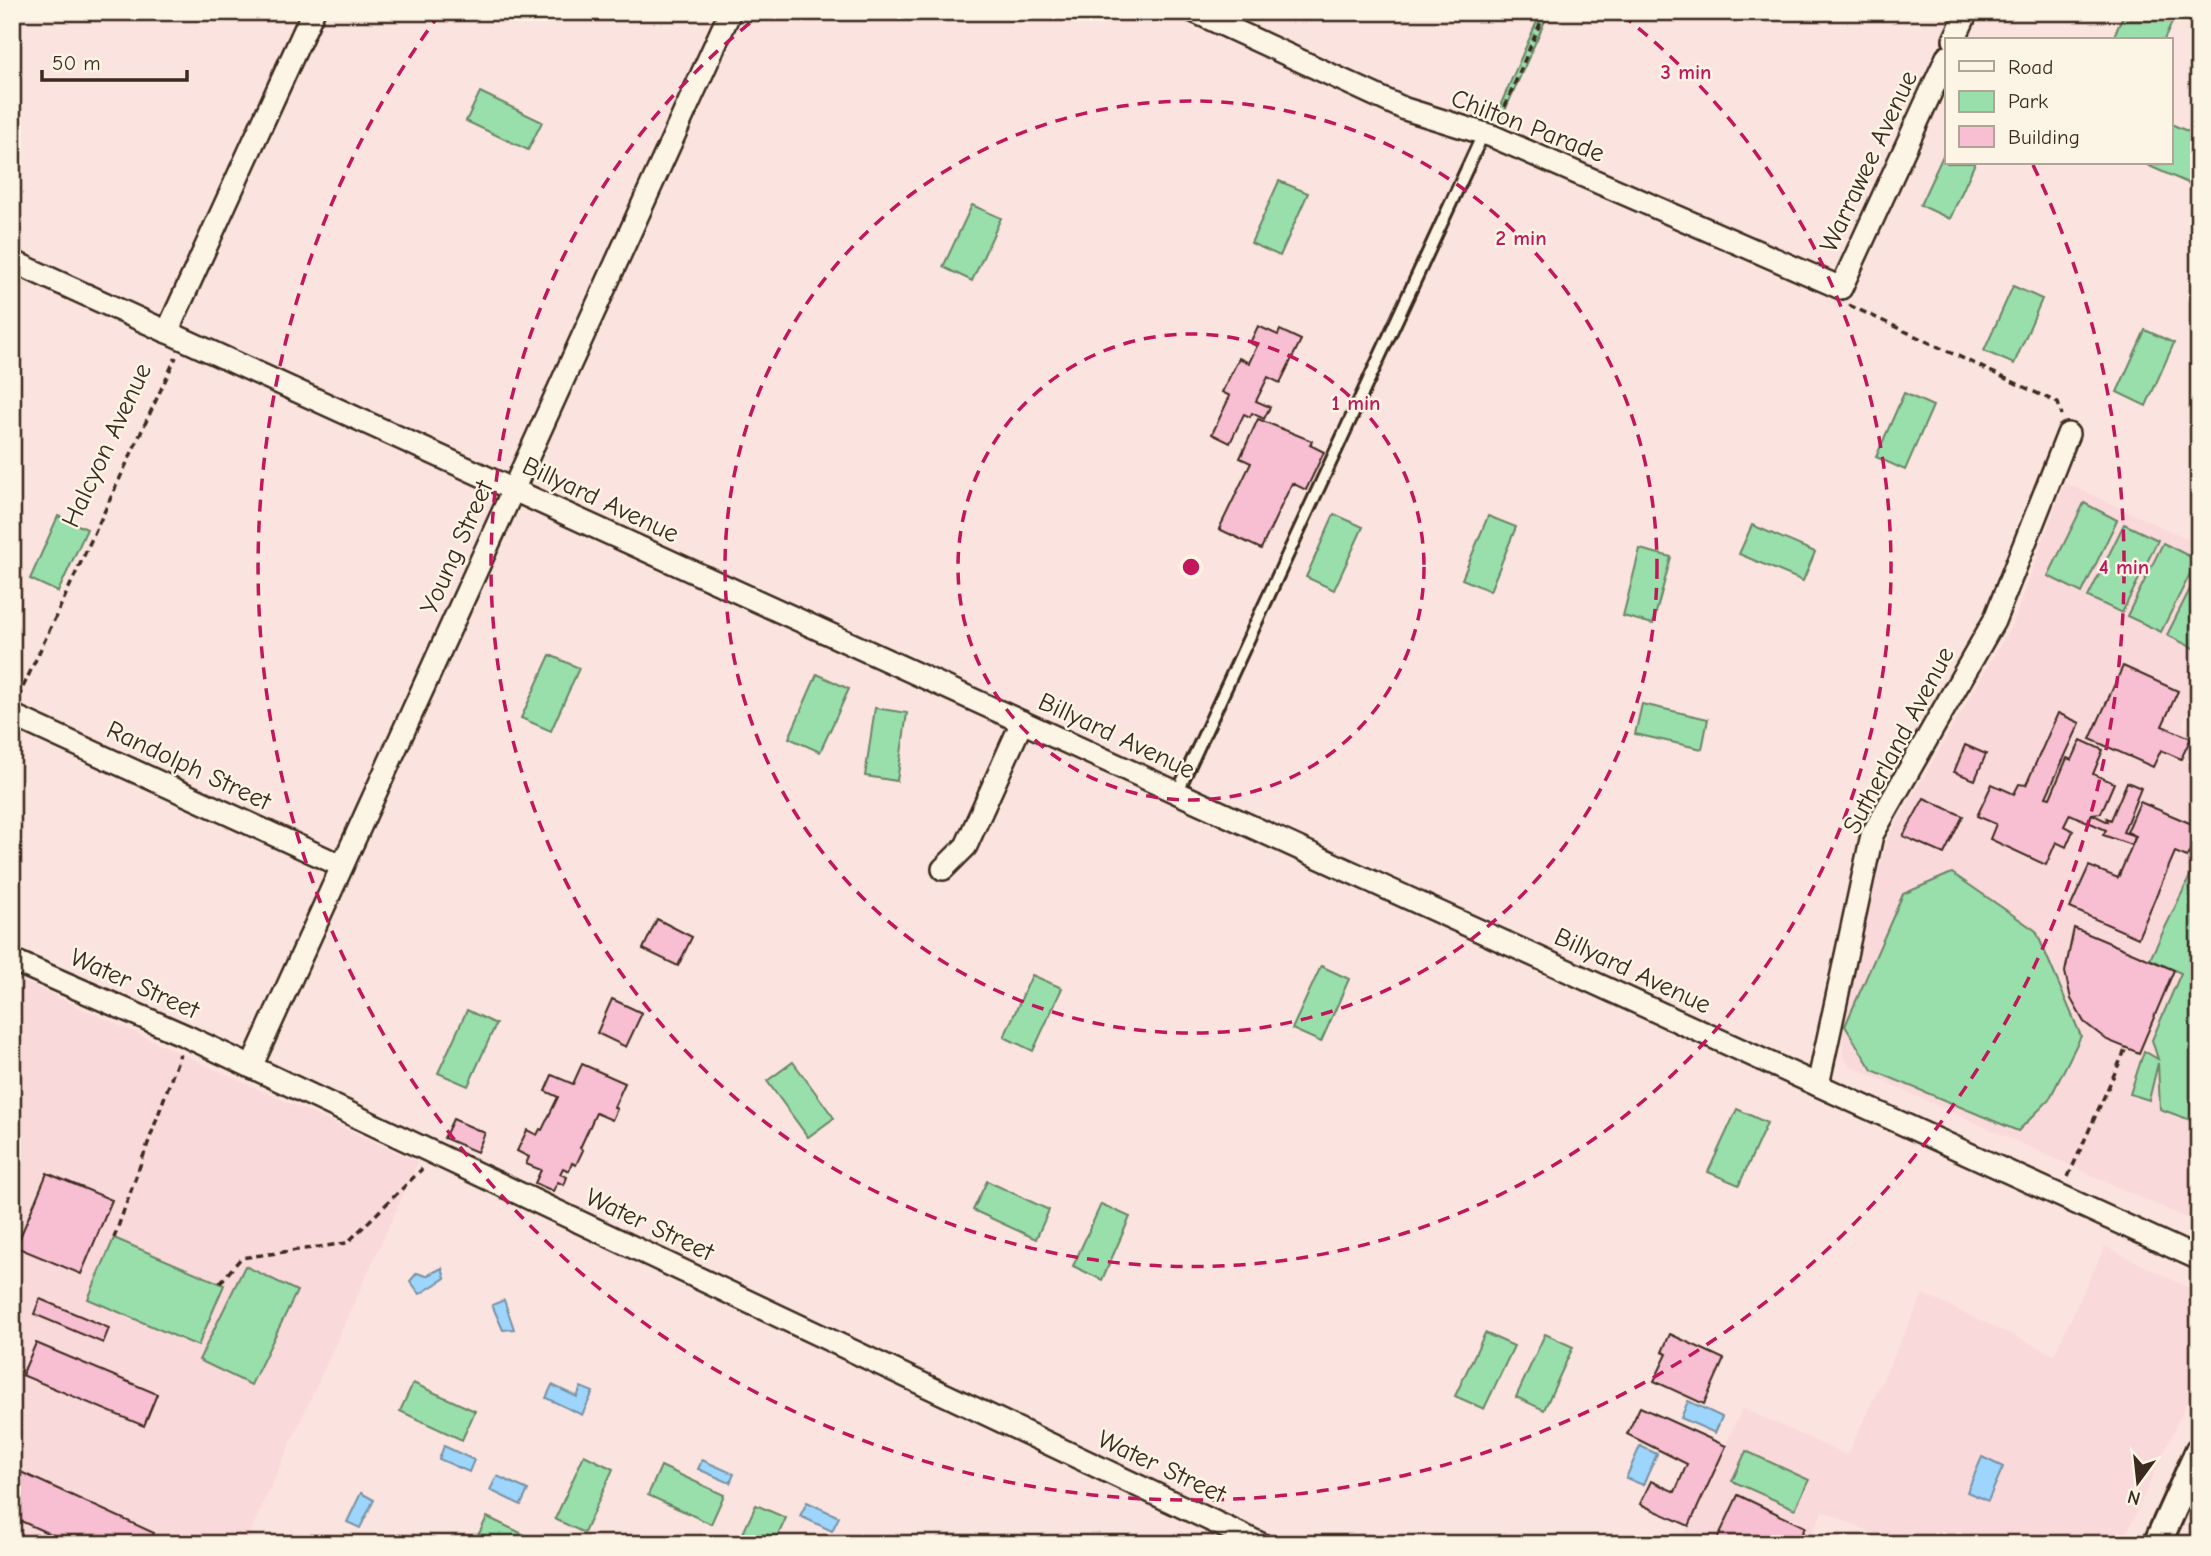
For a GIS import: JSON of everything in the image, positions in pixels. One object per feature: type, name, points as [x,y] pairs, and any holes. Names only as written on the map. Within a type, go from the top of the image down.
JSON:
[{"type":"street","points":[[167,332],[313,12]]},
{"type":"street","name":"Young Street","points":[[251,1067],[730,12]]},
{"type":"street","name":"Chilton Parade","points":[[1195,12],[1405,109],[1488,135],[1841,288]]},
{"type":"street","points":[[1955,38],[1967,12]]},
{"type":"street","name":"Warrawee Avenue","points":[[1841,288],[1945,61]]},
{"type":"street","name":"Billyard Avenue","points":[[12,261],[2199,1259]]},
{"type":"street","name":"Sutherland Avenue","points":[[1818,1085],[1872,835],[1994,621],[2068,434]]},
{"type":"street","name":"Randolph Street","points":[[12,712],[342,866]]},
{"type":"street","points":[[943,869],[966,846],[1022,722]]},
{"type":"street","name":"Water Street","points":[[12,960],[186,1035],[1261,1544]]},
{"type":"street","points":[[2157,1544],[2199,1451]]},
{"type":"lane","points":[[1177,793],[1488,135]]},
{"type":"path","points":[[1488,135],[1545,12]]},
{"type":"path","points":[[1841,288],[1850,307],[2058,403],[2068,434]]},
{"type":"path","name":"Halcyon Avenue","points":[[12,712],[177,359],[167,332]]},
{"type":"path","points":[[114,1238],[186,1035]]},
{"type":"path","points":[[2073,1165],[2126,1048]]},
{"type":"path","points":[[220,1283],[241,1258],[347,1243],[423,1168]]},
{"type":"shaded area","points":[[2064,482],[2199,544],[2199,688],[2182,725],[2199,733],[2199,1224],[1850,1066],[1843,1057],[1843,1001],[1887,840],[2014,621]]},
{"type":"shaded area","points":[[12,976],[418,1162],[245,1544],[12,1544]]},
{"type":"shaded area","points":[[2105,1246],[2199,1293],[2199,1376],[2122,1544],[1897,1544],[1823,1511],[1807,1544],[1680,1544],[1742,1408],[1847,1455],[1923,1294],[2054,1354]]},
{"type":"green space","points":[[1541,12],[1549,12],[1503,115],[1497,113]]},
{"type":"green space","points":[[2125,12],[2177,12],[2165,38],[2113,38]]},
{"type":"green space","points":[[480,92],[542,122],[528,150],[466,121]]},
{"type":"green space","points":[[2172,124],[2199,136],[2199,188],[2147,165],[2172,164]]},
{"type":"green space","points":[[1945,151],[1945,164],[1975,164],[1950,219],[1920,205]]},
{"type":"green space","points":[[1279,181],[1308,193],[1280,256],[1251,243]]},
{"type":"green space","points":[[972,205],[1001,218],[972,281],[943,267]]},
{"type":"green space","points":[[2013,286],[2042,299],[2014,364],[1984,351]]},
{"type":"green space","points":[[2145,330],[2174,343],[2146,406],[2117,392]]},
{"type":"green space","points":[[1904,393],[1933,406],[1905,470],[1876,457]]},
{"type":"green space","points":[[2084,503],[2117,520],[2082,593],[2048,576]]},
{"type":"green space","points":[[1334,514],[1363,527],[1334,590],[1306,577]]},
{"type":"green space","points":[[58,516],[87,529],[58,592],[30,579]]},
{"type":"green space","points":[[1488,516],[1516,527],[1490,591],[1462,579]]},
{"type":"green space","points":[[2124,524],[2158,540],[2122,613],[2088,597]]},
{"type":"green space","points":[[1752,525],[1815,552],[1803,581],[1739,554]]},
{"type":"green space","points":[[2163,543],[2197,560],[2161,632],[2127,616]]},
{"type":"green space","points":[[1640,549],[1671,557],[1653,624],[1623,616]]},
{"type":"green space","points":[[2199,571],[2199,651],[2167,635]]},
{"type":"green space","points":[[550,655],[579,668],[551,731],[521,718]]},
{"type":"green space","points":[[817,674],[849,689],[820,752],[789,738]]},
{"type":"green space","points":[[1642,704],[1708,719],[1702,749],[1635,734]]},
{"type":"green space","points":[[875,708],[907,713],[897,781],[865,776]]},
{"type":"green space","points":[[1952,873],[2036,931],[2081,1036],[2049,1100],[2018,1131],[1872,1070],[1845,1026],[1903,894]]},
{"type":"green space","points":[[2191,874],[2199,878],[2199,1123],[2160,1109],[2158,1063],[2149,1100],[2130,1094],[2144,1051],[2158,1059],[2152,1040],[2181,973],[2150,959]]},
{"type":"green space","points":[[1321,966],[1349,979],[1321,1042],[1292,1029]]},
{"type":"green space","points":[[1032,975],[1062,988],[1033,1051],[1004,1037]]},
{"type":"green space","points":[[467,1010],[496,1024],[468,1086],[438,1073]]},
{"type":"green space","points":[[793,1062],[834,1118],[808,1137],[767,1081]]},
{"type":"green space","points":[[1737,1109],[1767,1123],[1739,1185],[1708,1172]]},
{"type":"green space","points":[[987,1181],[1049,1210],[1036,1239],[973,1210]]},
{"type":"green space","points":[[1101,1204],[1130,1217],[1102,1280],[1073,1266]]},
{"type":"green space","points":[[114,1238],[224,1285],[198,1346],[88,1299]]},
{"type":"green space","points":[[245,1266],[297,1291],[251,1385],[199,1360]]},
{"type":"green space","points":[[1485,1333],[1514,1346],[1484,1409],[1455,1396]]},
{"type":"green space","points":[[1545,1334],[1573,1347],[1544,1410],[1516,1397]]},
{"type":"green space","points":[[413,1383],[475,1411],[462,1440],[400,1411]]},
{"type":"green space","points":[[1746,1451],[1809,1480],[1795,1509],[1732,1481]]},
{"type":"green space","points":[[584,1455],[613,1469],[584,1533],[555,1519]]},
{"type":"green space","points":[[661,1466],[724,1495],[711,1524],[648,1495]]},
{"type":"green space","points":[[756,1505],[786,1518],[774,1544],[738,1544]]},
{"type":"green space","points":[[487,1517],[544,1544],[474,1544]]},
{"type":"water","points":[[442,1268],[445,1278],[420,1294],[410,1281],[417,1273],[426,1276]]},
{"type":"water","points":[[504,1300],[514,1329],[503,1330],[492,1305]]},
{"type":"water","points":[[552,1385],[577,1397],[581,1387],[593,1392],[582,1415],[546,1398]]},
{"type":"water","points":[[1688,1401],[1722,1417],[1715,1433],[1681,1418]]},
{"type":"water","points":[[444,1446],[474,1460],[469,1472],[439,1459]]},
{"type":"water","points":[[1640,1446],[1657,1454],[1643,1485],[1626,1478]]},
{"type":"water","points":[[1982,1457],[2003,1467],[1988,1501],[1967,1492]]},
{"type":"water","points":[[702,1460],[734,1474],[730,1483],[698,1469]]},
{"type":"water","points":[[497,1476],[528,1490],[521,1505],[490,1490]]},
{"type":"water","points":[[361,1493],[374,1500],[360,1528],[347,1522]]},
{"type":"water","points":[[807,1502],[839,1517],[832,1531],[800,1516]]},
{"type":"building","points":[[1258,326],[1278,335],[1280,330],[1301,340],[1280,383],[1268,377],[1256,401],[1270,407],[1264,419],[1252,413],[1250,417],[1244,414],[1230,443],[1212,434],[1230,396],[1222,392],[1239,358],[1249,363],[1257,346],[1250,343]]},
{"type":"building","points":[[1258,419],[1312,441],[1310,445],[1324,452],[1306,490],[1292,483],[1261,549],[1219,529],[1251,463],[1240,458]]},
{"type":"building","points":[[2123,666],[2178,691],[2162,726],[2191,738],[2181,759],[2161,750],[2153,767],[2090,739]]},
{"type":"building","points":[[2058,713],[2080,723],[2046,797],[2050,798],[2067,758],[2072,760],[2081,740],[2103,750],[2093,774],[2114,783],[2101,813],[2092,814],[2088,822],[2070,814],[2064,826],[2073,831],[2066,847],[2056,842],[2046,865],[1990,839],[1996,824],[1977,816],[1992,784],[2014,794],[2019,784],[2026,785]]},
{"type":"building","points":[[1965,745],[1986,754],[1975,780],[1954,772]]},
{"type":"building","points":[[2127,782],[2141,788],[2123,832],[2136,836],[2131,845],[2103,835],[2106,830],[2088,822],[2092,814],[2108,822],[2107,818],[2111,820]]},
{"type":"building","points":[[1924,798],[1963,816],[1944,854],[1903,836]]},
{"type":"building","points":[[2140,802],[2199,827],[2199,831],[2187,857],[2175,852],[2138,938],[2070,908],[2089,866],[2118,878],[2136,836],[2127,832]]},
{"type":"building","points":[[657,919],[692,937],[678,966],[643,949]]},
{"type":"building","points":[[2074,928],[2174,970],[2139,1053],[2107,1040],[2084,1022],[2071,999],[2065,972]]},
{"type":"building","points":[[612,999],[642,1013],[626,1047],[597,1033]]},
{"type":"building","points":[[582,1064],[625,1083],[614,1107],[617,1109],[612,1120],[596,1113],[580,1148],[583,1150],[576,1165],[572,1163],[569,1171],[563,1168],[560,1174],[567,1177],[564,1185],[558,1182],[553,1191],[535,1183],[541,1170],[526,1164],[529,1157],[517,1151],[527,1130],[537,1135],[540,1129],[542,1130],[558,1097],[545,1091],[552,1075],[573,1084]]},
{"type":"building","points":[[453,1119],[485,1133],[477,1152],[444,1138]]},
{"type":"building","points":[[47,1173],[112,1200],[81,1274],[16,1247]]},
{"type":"building","points":[[40,1299],[109,1328],[103,1343],[34,1314]]},
{"type":"building","points":[[1670,1334],[1724,1359],[1704,1404],[1654,1381],[1667,1354],[1662,1352]]},
{"type":"building","points":[[36,1343],[157,1394],[144,1426],[22,1375]]},
{"type":"building","points":[[1640,1407],[1726,1446],[1689,1526],[1640,1504],[1651,1481],[1675,1492],[1687,1464],[1627,1434]]},
{"type":"building","points":[[12,1468],[154,1533],[150,1544],[72,1544],[12,1517]]},
{"type":"building","points":[[1738,1495],[1805,1527],[1797,1544],[1715,1544]]}]
